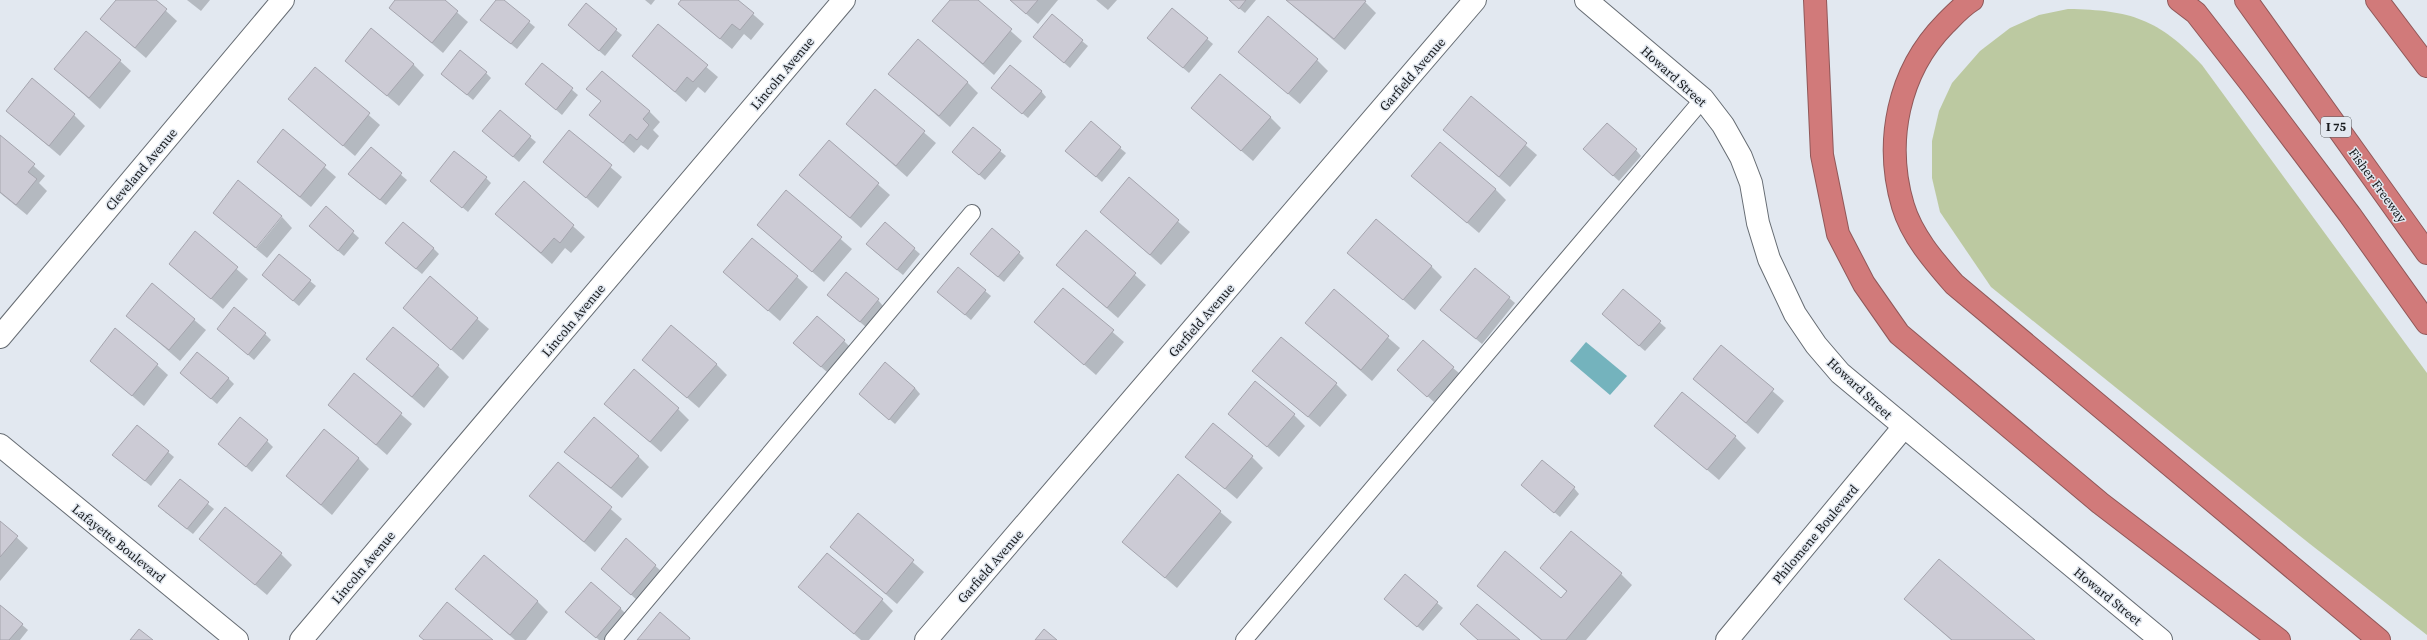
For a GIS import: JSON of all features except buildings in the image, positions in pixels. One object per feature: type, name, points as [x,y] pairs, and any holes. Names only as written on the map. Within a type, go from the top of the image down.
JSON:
[{"type":"highway","points":[[1815,0],[1822,155],[1838,234],[1864,284],[1899,334],[2100,503],[2279,640]]},
{"type":"highway","points":[[1972,0],[1964,5],[1931,38],[1907,79],[1895,124],[1894,161],[1903,207],[1924,249],[1954,284],[2379,640]]},
{"type":"highway","points":[[2179,0],[2196,13],[2252,85],[2350,215],[2427,323]]},
{"type":"highway","name":"Fisher Freeway","points":[[2246,0],[2427,253]]},
{"type":"highway","points":[[2377,0],[2427,66]]},
{"type":"street","name":"Cleveland Avenue","points":[[0,337],[283,0]]},
{"type":"street","name":"Lincoln Avenue","points":[[301,640],[844,0]]},
{"type":"street","name":"Garfield Avenue","points":[[926,640],[1475,0]]},
{"type":"street","name":"Howard Street","points":[[1586,0],[1703,99],[1723,125],[1741,157],[1751,183],[1758,223],[1769,259],[1795,314],[1816,345],[1840,373],[1903,428],[2161,640]]},
{"type":"street","name":"Philomene Boulevard","points":[[1727,640],[1903,428]]},
{"type":"street","name":"Lafayette Boulevard","points":[[0,445],[237,640]]},
{"type":"lane","points":[[1244,640],[1703,99]]},
{"type":"lane","points":[[613,640],[972,213]]},
{"type":"green space","points":[[2068,9],[2109,12],[2142,20],[2157,27],[2171,37],[2202,65],[2427,373],[2427,635],[2310,544],[1991,287],[1940,212],[1932,178],[1932,141],[1939,111],[1952,83],[1980,51],[2010,28],[2039,15]]},
{"type":"water","points":[[1586,342],[1627,376],[1610,395],[1570,361]]}]
